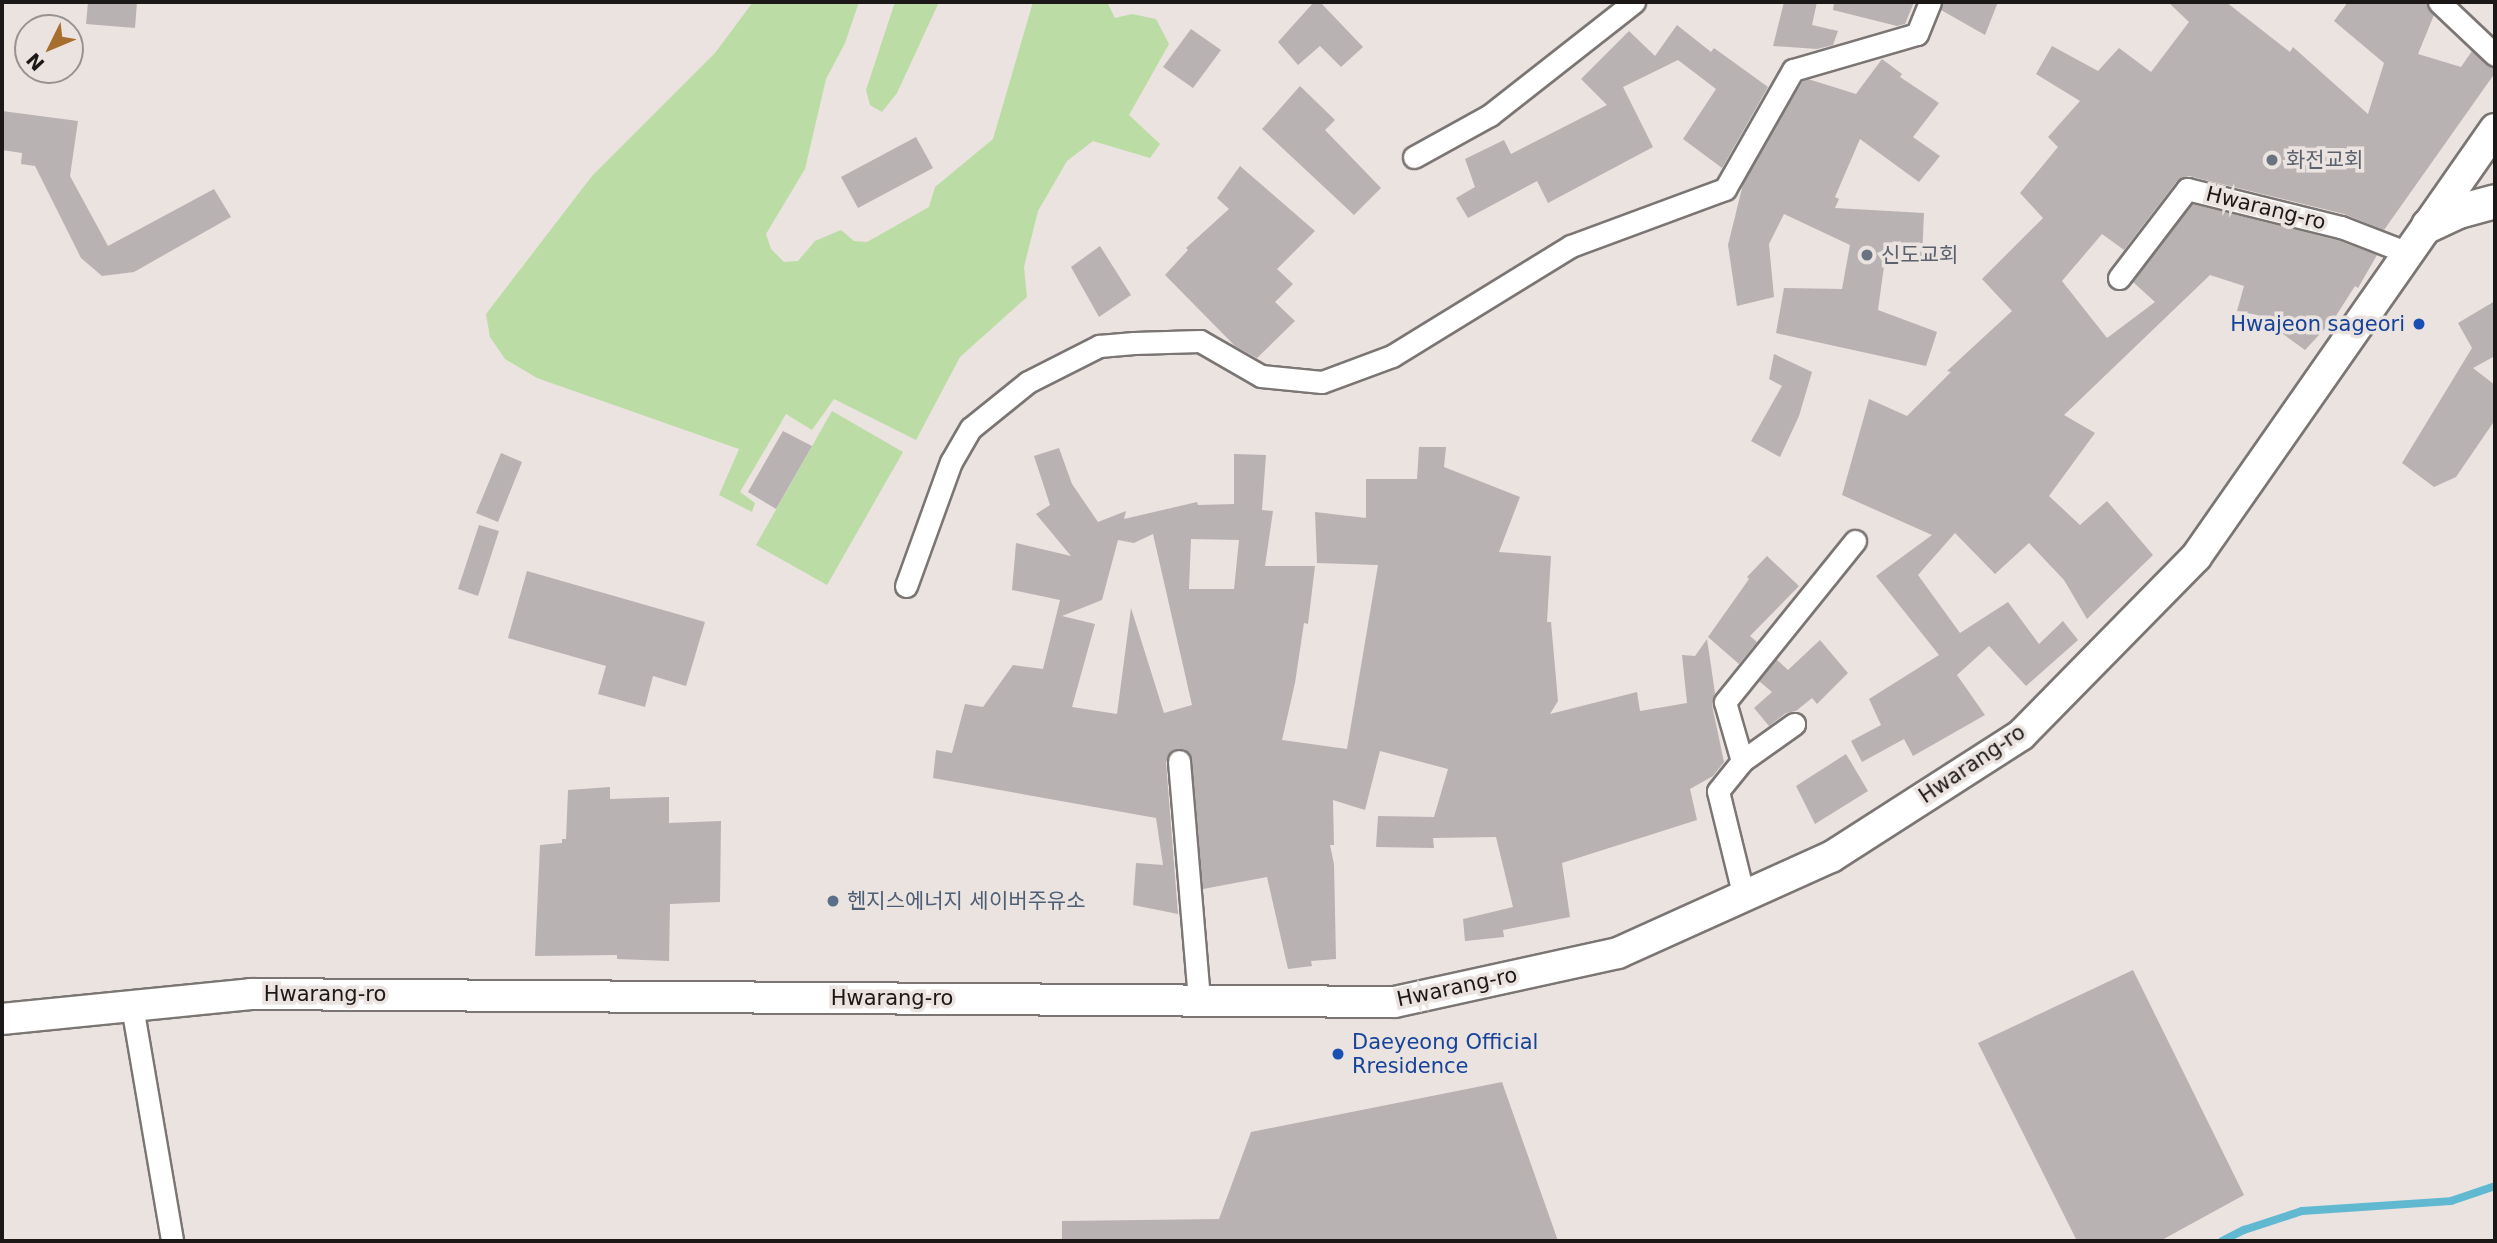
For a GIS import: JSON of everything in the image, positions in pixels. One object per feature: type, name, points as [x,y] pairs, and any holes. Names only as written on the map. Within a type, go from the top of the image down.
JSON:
[{"type":"main road","name":"Hwarang-ro","points":[[2,1019],[251,994],[1395,1002],[1618,953],[1831,857],[2021,735],[2196,557],[2495,129]]},
{"type":"main road","points":[[2428,225],[2458,211],[2495,201]]},
{"type":"street","points":[[1414,157],[1490,115],[1634,2]]},
{"type":"street","points":[[906,586],[951,462],[971,428],[1028,382],[1098,346],[1134,343],[1200,341],[1261,376],[1322,382],[1392,356],[1571,246],[1725,189],[1793,70],[1917,34],[1930,2]]},
{"type":"street","points":[[2439,2],[2495,55]]},
{"type":"street","name":"Hwarang-ro","points":[[2119,278],[2188,189],[2341,227],[2408,253]]},
{"type":"street","points":[[1742,761],[1724,702],[1855,541]]},
{"type":"street","points":[[1744,897],[1718,791],[1742,761],[1794,724]]},
{"type":"street","points":[[1179,761],[1199,1000]]},
{"type":"street","points":[[132,1006],[172,1241]]},
{"type":"green space","points":[[753,2],[859,2],[845,43],[826,79],[805,169],[766,234],[771,249],[784,262],[798,261],[815,241],[841,230],[854,241],[867,242],[929,207],[935,187],[993,139],[1033,2],[1107,2],[1115,18],[1132,14],[1156,19],[1169,44],[1129,115],[1160,144],[1150,158],[1093,141],[1067,161],[1038,211],[1024,267],[1027,297],[960,357],[916,440],[834,399],[812,430],[786,414],[740,492],[755,503],[752,512],[719,495],[739,449],[537,378],[505,359],[490,337],[486,314],[592,176],[715,53]]},
{"type":"green space","points":[[895,2],[939,2],[897,93],[882,112],[870,105],[866,90]]},
{"type":"green space","points":[[832,411],[903,452],[827,585],[756,545]]},
{"type":"building","points":[[88,2],[137,2],[135,28],[86,24]]},
{"type":"building","points":[[1314,2],[1320,2],[1363,47],[1341,67],[1320,46],[1298,65],[1278,42]]},
{"type":"building","points":[[1784,2],[1817,2],[1812,25],[1838,31],[1833,45],[1817,49],[1773,46]]},
{"type":"building","points":[[1834,2],[1914,2],[1905,24],[1897,26],[1833,10]]},
{"type":"building","points":[[1943,2],[1998,2],[1985,35],[1941,10]]},
{"type":"building","points":[[2168,2],[2226,2],[2290,52],[2293,47],[2368,114],[2384,63],[2334,21],[2348,2],[2426,2],[2434,15],[2418,54],[2461,67],[2472,51],[2487,65],[2495,68],[2495,73],[2384,230],[2344,214],[2189,176],[2177,181],[2124,250],[2102,234],[2062,281],[2107,338],[2155,302],[2133,282],[2192,204],[2337,240],[2377,255],[2358,288],[2355,286],[2334,319],[2305,350],[2257,315],[2237,311],[2244,286],[2210,275],[2064,415],[2095,433],[2049,496],[2080,525],[2107,501],[2153,555],[2087,619],[2064,580],[2029,543],[1995,574],[1955,533],[1918,575],[1960,633],[2008,602],[2039,644],[2063,621],[2078,640],[2026,686],[1989,646],[1957,675],[1985,715],[1913,756],[1904,739],[1862,762],[1851,741],[1881,725],[1869,699],[1939,655],[1876,576],[1932,535],[1842,495],[1869,399],[1907,416],[1951,372],[1947,371],[2012,311],[1982,279],[2043,218],[2020,193],[2058,147],[2048,137],[2080,101],[2036,74],[2052,46],[2098,71],[2119,48],[2151,72],[2189,22]]},
{"type":"building","points":[[1677,25],[1711,52],[1714,48],[1768,87],[1722,168],[1683,139],[1716,89],[1678,60],[1623,87],[1653,147],[1548,203],[1537,181],[1468,218],[1456,198],[1475,187],[1465,159],[1504,140],[1511,154],[1607,105],[1581,79],[1629,31],[1655,56]]},
{"type":"building","points":[[1191,29],[1221,50],[1193,88],[1163,67]]},
{"type":"building","points":[[1882,59],[1902,74],[1900,77],[1939,103],[1913,137],[1940,156],[1919,182],[1860,139],[1835,197],[1839,199],[1835,208],[1924,213],[1922,258],[1886,252],[1878,310],[1937,332],[1926,366],[1776,333],[1784,288],[1842,289],[1850,245],[1784,214],[1769,244],[1774,297],[1737,306],[1728,245],[1743,184],[1803,81],[1808,79],[1856,94]]},
{"type":"building","points":[[1300,86],[1335,120],[1325,130],[1381,188],[1354,215],[1262,129]]},
{"type":"building","points":[[2,111],[78,121],[70,176],[108,246],[214,189],[231,217],[134,272],[102,276],[81,258],[35,166],[21,164],[22,153],[2,150]]},
{"type":"building","points":[[916,137],[933,168],[858,208],[841,177]]},
{"type":"building","points":[[1240,166],[1315,231],[1277,269],[1293,284],[1275,302],[1295,321],[1257,358],[1235,346],[1165,275],[1188,250],[1186,248],[1229,209],[1217,198]]},
{"type":"building","points":[[1100,246],[1131,295],[1099,317],[1071,267]]},
{"type":"building","points":[[2495,301],[2495,356],[2473,368],[2495,385],[2495,420],[2456,477],[2434,487],[2402,463],[2472,348],[2458,323]]},
{"type":"building","points":[[1774,354],[1812,372],[1799,416],[1780,457],[1751,441],[1782,386],[1769,379]]},
{"type":"building","points":[[783,431],[812,446],[776,509],[748,492]]},
{"type":"building","points":[[1419,447],[1446,447],[1444,467],[1520,497],[1499,552],[1551,556],[1547,622],[1551,622],[1558,701],[1550,714],[1637,692],[1640,711],[1687,703],[1682,655],[1695,656],[1707,639],[1715,693],[1712,705],[1724,762],[1713,776],[1690,789],[1697,820],[1562,863],[1570,917],[1503,930],[1504,937],[1465,941],[1463,919],[1513,907],[1496,837],[1433,838],[1434,848],[1376,847],[1378,816],[1434,817],[1448,769],[1380,751],[1365,810],[1333,800],[1334,845],[1330,845],[1334,864],[1336,959],[1311,961],[1312,966],[1288,969],[1267,877],[1203,889],[1192,760],[1185,749],[1172,750],[1166,762],[1178,914],[1133,905],[1136,863],[1163,865],[1156,818],[933,778],[936,750],[952,753],[965,704],[983,707],[1013,665],[1043,669],[1060,600],[1012,590],[1016,543],[1071,556],[1036,514],[1050,505],[1034,456],[1059,448],[1072,484],[1098,522],[1126,511],[1124,519],[1197,502],[1198,505],[1234,504],[1234,454],[1266,455],[1262,510],[1273,511],[1265,566],[1315,566],[1308,624],[1304,623],[1295,683],[1282,740],[1347,749],[1378,565],[1317,563],[1315,512],[1366,518],[1366,479],[1417,479]],"holes":[[[1153,534],[1192,705],[1164,713],[1131,608],[1117,714],[1072,707],[1095,624],[1062,616],[1102,600],[1118,540],[1134,543]],[[1191,539],[1239,540],[1234,589],[1189,589]]]},
{"type":"building","points":[[501,453],[522,462],[498,522],[476,513]]},
{"type":"building","points":[[479,525],[499,531],[478,596],[458,589]]},
{"type":"building","points":[[1767,556],[1799,586],[1750,636],[1757,642],[1739,664],[1708,637],[1749,579],[1747,577]]},
{"type":"building","points":[[527,571],[705,622],[686,686],[653,676],[645,707],[598,694],[606,666],[508,638]]},
{"type":"building","points":[[1820,640],[1848,673],[1817,704],[1812,698],[1796,711],[1786,713],[1769,726],[1754,708],[1772,692],[1759,681],[1776,659],[1788,670]]},
{"type":"building","points":[[1846,754],[1868,791],[1815,824],[1796,786]]},
{"type":"building","points":[[610,787],[610,799],[669,797],[669,823],[721,821],[720,902],[670,904],[669,961],[617,959],[617,955],[535,956],[540,845],[562,843],[562,839],[566,839],[568,790]]},
{"type":"building","points":[[2133,970],[2244,1195],[2160,1241],[2077,1241],[1978,1043]]},
{"type":"building","points":[[1502,1082],[1558,1241],[1062,1241],[1062,1221],[1219,1219],[1251,1132]]},
{"type":"waterway","points":[[2222,1241],[2244,1230],[2302,1211],[2451,1201],[2495,1186]]},
{"type":"place","name":"화전교회","points":[[2272,160]]},
{"type":"place","name":"신도교회","points":[[1867,255]]},
{"type":"place","name":"Hwajeon sageori","points":[[2419,324]]},
{"type":"place","name":"헨지스에너지 세이버주유소","points":[[833,901]]},
{"type":"place","name":"Daeyeong Official Rresidence","points":[[1338,1054]]}]
